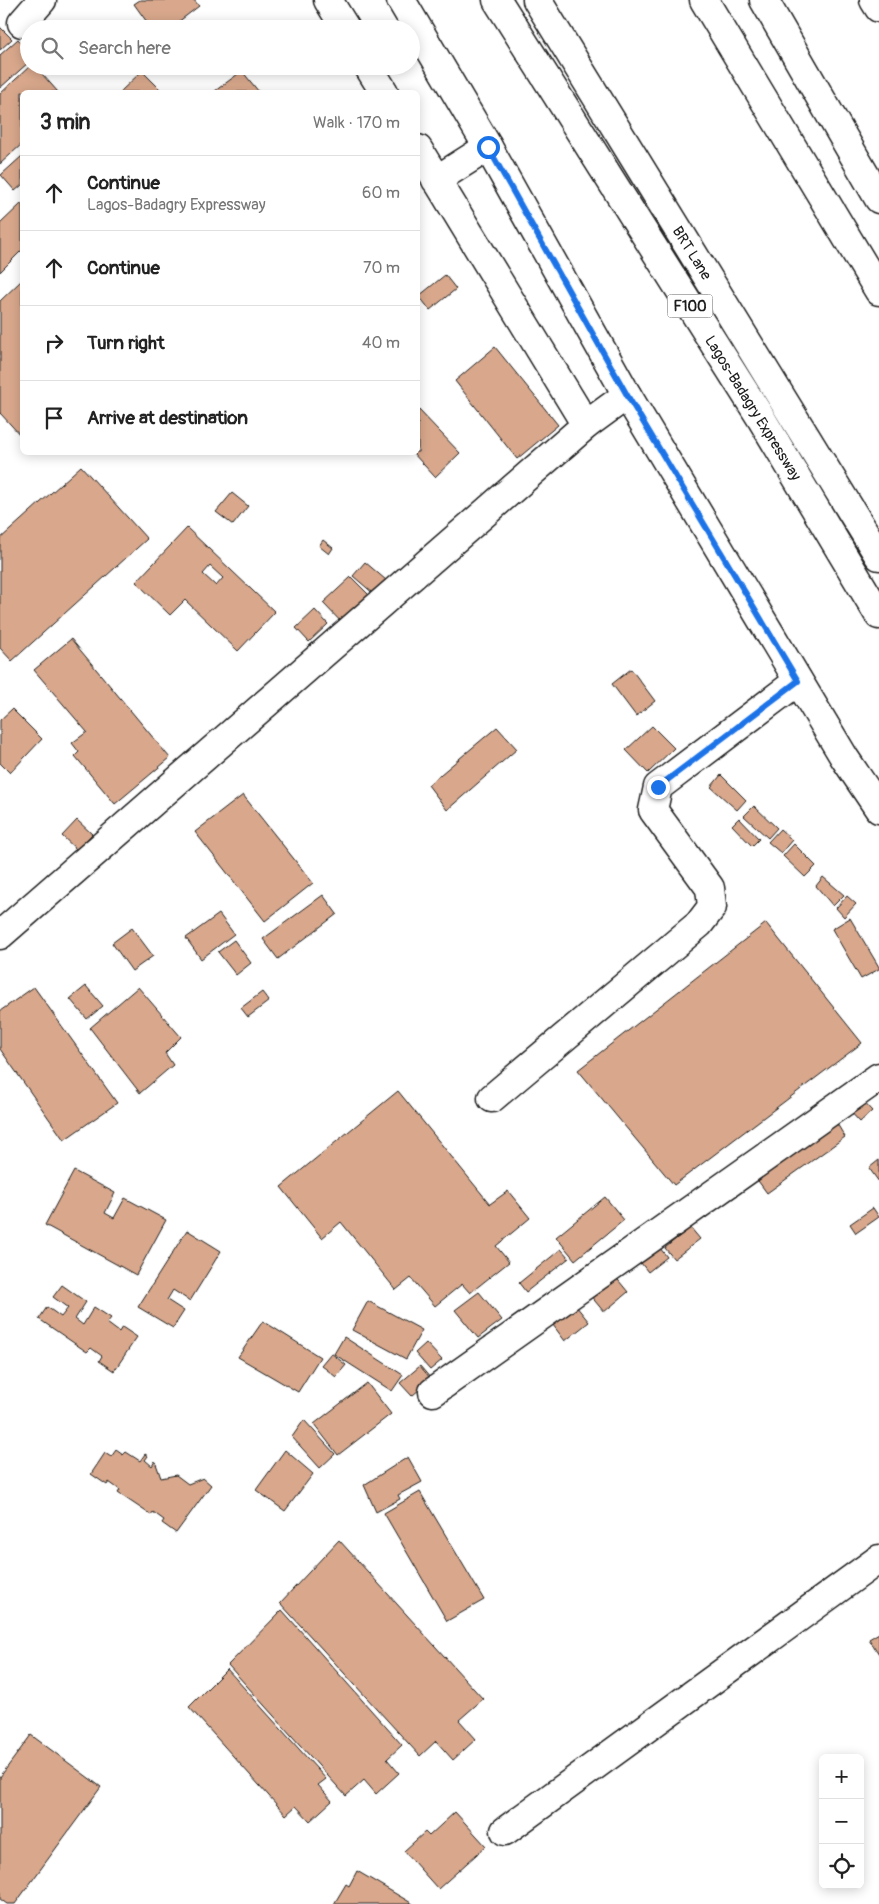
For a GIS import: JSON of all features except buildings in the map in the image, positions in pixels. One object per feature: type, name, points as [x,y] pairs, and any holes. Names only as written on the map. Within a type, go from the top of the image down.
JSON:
[{"type":"main road","points":[[25,20],[42,0]]},
{"type":"main road","points":[[328,0],[340,20]]},
{"type":"main road","points":[[401,0],[413,20]]},
{"type":"main road","name":"Lagos-Badagry Expressway","points":[[497,0],[761,418],[879,615]]},
{"type":"main road","name":"BRT Lane","points":[[537,0],[879,556]]},
{"type":"main road","points":[[704,0],[879,291]]},
{"type":"main road","points":[[764,0],[879,199]]},
{"type":"main road","points":[[874,0],[879,8]]},
{"type":"main road","points":[[420,32],[488,147],[627,395],[844,757],[879,809]]},
{"type":"main road","points":[[374,75],[383,90]]},
{"type":"main road","points":[[436,180],[488,147]]},
{"type":"main road","points":[[420,152],[586,425]]},
{"type":"main road","points":[[0,935],[586,425],[627,395]]},
{"type":"main road","points":[[492,1098],[699,924],[712,907],[710,888],[653,810],[658,787],[798,681]]},
{"type":"main road","points":[[433,1392],[879,1077]]},
{"type":"main road","points":[[505,1831],[879,1559]]},
{"type":"route","points":[[488,147],[627,395],[798,681],[658,787]]}]
